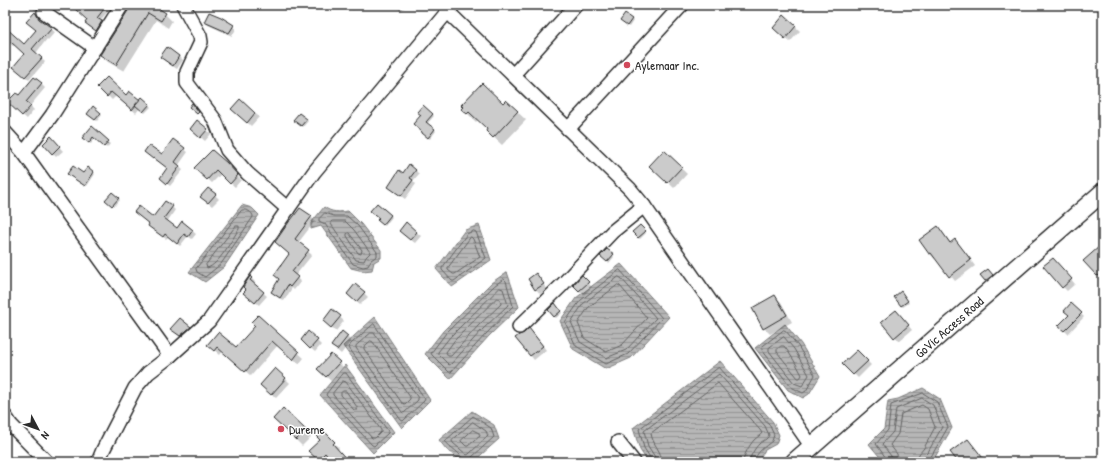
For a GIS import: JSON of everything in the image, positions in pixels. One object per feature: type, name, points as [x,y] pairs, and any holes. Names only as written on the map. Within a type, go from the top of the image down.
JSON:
[{"type":"main road","name":"GoVic Access Road","points":[[794,462],[1103,192]]},
{"type":"street","points":[[24,153],[52,115],[122,5]]},
{"type":"street","points":[[183,5],[200,36],[201,42],[188,72],[187,83],[215,120],[227,150],[247,173],[288,209]]},
{"type":"street","points":[[513,75],[576,5]]},
{"type":"street","points":[[568,129],[682,5]]},
{"type":"street","points":[[98,462],[135,388],[148,373],[170,356],[209,320],[314,172],[450,8],[513,75],[630,189],[644,206],[812,447]]},
{"type":"street","points":[[44,12],[95,48]]},
{"type":"street","points":[[5,132],[24,153],[170,356]]},
{"type":"street","points":[[519,327],[561,286],[612,232],[644,206]]},
{"type":"street","points":[[5,416],[11,425],[47,462]]},
{"type":"street","points":[[618,442],[634,462]]},
{"type":"water","points":[[242,205],[252,208],[259,215],[224,267],[205,282],[189,272]]},
{"type":"water","points":[[324,207],[339,212],[348,211],[361,224],[381,250],[381,258],[374,262],[372,270],[363,271],[351,268],[321,226],[311,229],[311,223]]},
{"type":"water","points":[[479,225],[491,260],[452,287],[436,269],[465,230]]},
{"type":"water","points":[[621,264],[669,317],[631,358],[606,369],[573,349],[560,321],[576,298]]},
{"type":"water","points":[[507,272],[519,307],[489,336],[450,379],[425,354],[443,331],[491,283]]},
{"type":"water","points":[[375,317],[430,400],[402,428],[343,346]]},
{"type":"water","points":[[785,324],[801,344],[820,376],[809,394],[803,398],[788,390],[755,348]]},
{"type":"water","points":[[720,361],[773,422],[779,435],[776,444],[765,450],[757,462],[648,462],[640,450],[633,428]]},
{"type":"water","points":[[345,365],[394,432],[373,453],[320,395]]},
{"type":"water","points":[[923,388],[940,399],[952,428],[931,462],[884,462],[869,444],[884,429],[888,401],[898,399]]},
{"type":"water","points":[[472,411],[494,425],[499,439],[473,462],[462,462],[446,449],[439,440]]},
{"type":"building","points":[[78,5],[107,5],[97,18],[102,21],[96,31],[85,23],[87,20],[75,9]]},
{"type":"building","points":[[130,5],[153,5],[166,13],[161,21],[148,13],[116,65],[100,55],[129,9]]},
{"type":"building","points":[[35,12],[39,19],[52,28],[32,49],[42,58],[25,77],[13,67],[24,54],[11,42],[9,43],[5,40],[5,27],[24,44],[36,30],[26,22]]},
{"type":"building","points":[[209,12],[234,25],[229,33],[204,22]]},
{"type":"building","points":[[625,14],[632,19],[627,26],[620,21]]},
{"type":"building","points":[[784,15],[796,26],[785,39],[773,28]]},
{"type":"building","points":[[167,47],[179,56],[173,66],[160,57]]},
{"type":"building","points":[[34,77],[42,83],[26,102],[31,106],[22,116],[7,102],[16,93],[19,95]]},
{"type":"building","points":[[107,77],[126,95],[129,91],[140,100],[132,110],[111,92],[107,97],[97,87]]},
{"type":"building","points":[[482,83],[503,103],[506,100],[518,111],[493,138],[486,131],[487,129],[469,112],[467,114],[461,109],[463,107],[461,105]]},
{"type":"building","points":[[142,97],[150,104],[143,112],[135,105]]},
{"type":"building","points":[[240,99],[255,113],[247,123],[231,109]]},
{"type":"building","points":[[192,103],[199,112],[197,114],[189,107]]},
{"type":"building","points":[[423,105],[433,114],[426,122],[435,129],[428,138],[413,124],[421,115],[417,112]]},
{"type":"building","points":[[93,106],[101,113],[95,120],[87,114]]},
{"type":"building","points":[[299,113],[307,119],[301,126],[293,120]]},
{"type":"building","points":[[197,120],[208,129],[200,138],[190,129]]},
{"type":"building","points":[[92,126],[109,141],[104,147],[93,137],[89,143],[82,138]]},
{"type":"building","points":[[51,136],[60,146],[52,154],[43,144]]},
{"type":"building","points":[[173,139],[185,148],[175,162],[180,166],[167,184],[160,178],[167,168],[144,152],[149,145],[162,154]]},
{"type":"building","points":[[212,150],[238,175],[230,184],[216,170],[207,180],[194,168]]},
{"type":"building","points":[[664,150],[682,167],[667,183],[649,166]]},
{"type":"building","points":[[409,164],[416,170],[410,178],[413,180],[401,196],[388,187],[399,170],[403,173]]},
{"type":"building","points":[[73,166],[83,173],[88,167],[94,172],[85,186],[67,174]]},
{"type":"building","points":[[208,188],[216,194],[208,203],[200,197]]},
{"type":"building","points":[[112,192],[119,198],[112,206],[105,200]]},
{"type":"building","points":[[165,201],[173,206],[164,218],[177,228],[182,221],[193,230],[188,237],[184,234],[177,244],[165,234],[163,237],[148,226],[149,224],[134,212],[139,206],[153,217]]},
{"type":"building","points":[[377,203],[391,215],[383,225],[377,220],[379,218],[370,211]]},
{"type":"building","points":[[300,208],[312,216],[295,239],[309,250],[292,272],[298,277],[290,287],[288,285],[280,298],[271,292],[279,279],[274,275],[289,254],[275,242]]},
{"type":"building","points":[[406,222],[417,232],[410,240],[399,231]]},
{"type":"building","points":[[640,225],[646,231],[638,238],[632,232]]},
{"type":"building","points":[[938,226],[950,243],[955,239],[971,260],[949,277],[919,240]]},
{"type":"building","points":[[1100,246],[1103,250],[1103,280],[1098,275],[1097,276],[1083,261]]},
{"type":"building","points":[[607,249],[614,254],[607,262],[600,256]]},
{"type":"building","points":[[1053,258],[1072,279],[1062,288],[1043,266]]},
{"type":"building","points":[[988,269],[993,275],[985,281],[980,275]]},
{"type":"building","points":[[536,273],[544,284],[535,290],[528,279]]},
{"type":"building","points":[[582,275],[589,282],[579,291],[573,285]]},
{"type":"building","points":[[250,276],[252,278],[250,280],[264,292],[255,303],[243,293],[246,290],[243,287]]},
{"type":"building","points":[[355,284],[365,292],[356,302],[347,294]]},
{"type":"building","points":[[901,291],[908,301],[901,306],[894,297]]},
{"type":"building","points":[[775,295],[787,315],[763,329],[752,308]]},
{"type":"building","points":[[555,303],[561,311],[554,317],[548,310]]},
{"type":"building","points":[[1071,303],[1082,313],[1064,331],[1058,326],[1069,315],[1064,311]]},
{"type":"building","points":[[332,309],[341,316],[331,328],[323,321]]},
{"type":"building","points":[[896,310],[909,325],[894,338],[881,322]]},
{"type":"building","points":[[258,315],[299,352],[293,360],[272,341],[245,372],[217,347],[214,351],[207,345],[218,332],[236,347],[255,326],[251,322]]},
{"type":"building","points":[[180,318],[191,327],[180,336],[170,329]]},
{"type":"building","points":[[529,328],[543,346],[530,356],[515,338]]},
{"type":"building","points":[[308,331],[318,340],[310,349],[301,340]]},
{"type":"building","points":[[342,331],[348,336],[337,350],[331,346]]},
{"type":"building","points":[[857,350],[868,361],[853,375],[842,364]]},
{"type":"building","points":[[331,354],[340,362],[326,377],[317,369]]},
{"type":"building","points":[[275,368],[286,378],[271,395],[260,385]]},
{"type":"building","points":[[283,408],[306,430],[296,440],[273,419]]},
{"type":"building","points":[[323,430],[335,442],[333,444],[349,462],[333,462],[325,453],[318,460],[308,451],[320,440],[317,437]]},
{"type":"building","points":[[968,439],[986,462],[958,462],[950,452]]},
{"type":"place","name":"Aylemaar Inc.","points":[[627,65]]},
{"type":"place","name":"Dureme","points":[[281,429]]}]
